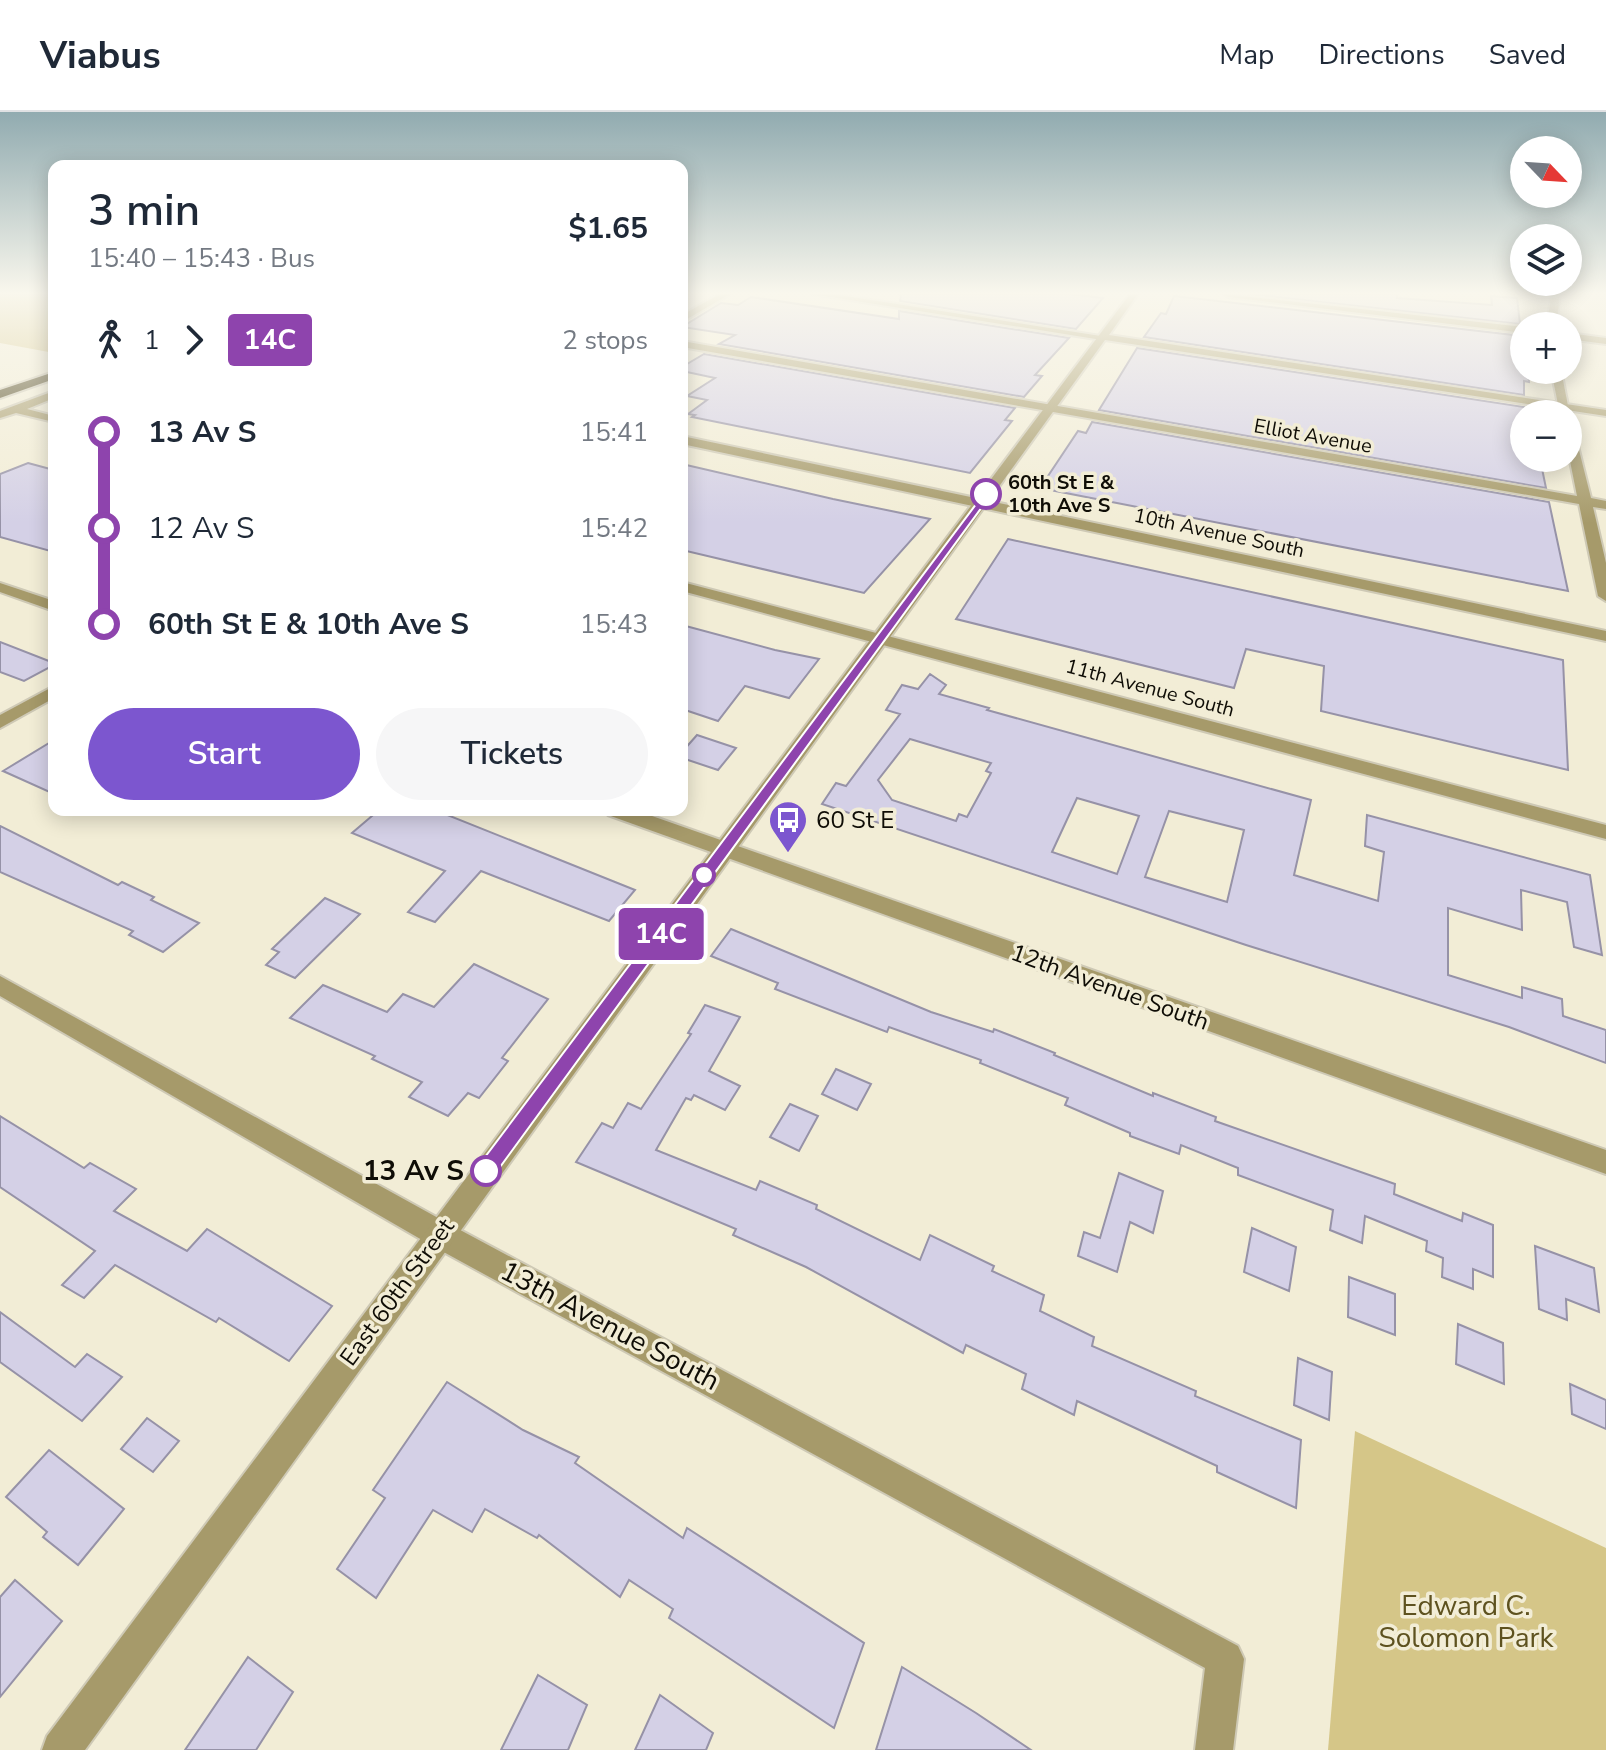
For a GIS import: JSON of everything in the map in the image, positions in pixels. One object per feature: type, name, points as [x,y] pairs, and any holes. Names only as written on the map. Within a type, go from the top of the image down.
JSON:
[{"type":"highway","points":[[0,385],[41,370]]},
{"type":"highway","points":[[0,394],[48,377]]},
{"type":"street","name":"Elliot Avenue","points":[[834,370],[1606,505]]},
{"type":"street","name":"East 60th Street","points":[[61,1750],[1078,370]]},
{"type":"street","points":[[1314,370],[1510,401]]},
{"type":"street","points":[[0,415],[48,396]]},
{"type":"street","points":[[15,409],[48,417]]},
{"type":"street","points":[[1582,411],[1606,413]]},
{"type":"street","name":"10th Avenue South","points":[[688,441],[1606,636]]},
{"type":"street","points":[[1578,472],[1606,596]]},
{"type":"street","points":[[0,587],[48,604]]},
{"type":"street","name":"11th Avenue South","points":[[688,588],[1606,832]]},
{"type":"street","points":[[0,723],[48,695]]},
{"type":"street","name":"12th Avenue South","points":[[632,816],[1606,1162]]},
{"type":"street","name":"13th Avenue South","points":[[0,985],[439,1234],[1225,1659],[1214,1750]]},
{"type":"green space","name":"Edward C. Solomon Park","points":[[1355,1431],[1606,1548],[1606,1750],[1328,1750]]},
{"type":"building","points":[[688,370],[799,370],[1015,408],[1005,420],[1012,421],[970,473],[692,417],[695,415],[688,414],[707,400],[688,395],[715,378]]},
{"type":"building","points":[[871,370],[1039,370],[1035,375],[1042,376],[1024,397]]},
{"type":"building","points":[[1123,370],[1284,370],[1510,405],[1510,472],[1543,472],[1546,488],[1099,410]]},
{"type":"building","points":[[1363,370],[1510,370],[1510,384],[1524,384],[1524,395]]},
{"type":"building","points":[[1092,422],[1549,502],[1568,591],[1040,488],[1078,431],[1086,433]]},
{"type":"building","points":[[28,463],[48,468],[48,550],[0,537],[0,474]]},
{"type":"building","points":[[688,465],[930,519],[864,593],[688,551]]},
{"type":"building","points":[[1008,539],[1563,660],[1568,770],[1321,711],[1324,666],[1246,649],[1234,688],[956,619]]},
{"type":"building","points":[[688,627],[819,659],[789,698],[745,686],[718,721],[688,711]]},
{"type":"building","points":[[0,642],[48,661],[48,668],[24,681],[0,672]]},
{"type":"building","points":[[930,674],[946,685],[939,694],[989,708],[987,710],[1311,800],[1294,875],[1378,901],[1384,852],[1365,846],[1367,815],[1590,875],[1602,955],[1574,947],[1567,902],[1521,890],[1522,930],[1448,908],[1448,975],[1522,998],[1522,987],[1562,999],[1563,1016],[1606,1030],[1606,1063],[1509,1027],[1246,945],[822,804],[836,783],[846,786],[900,714],[886,710],[902,685],[918,689]],"holes":[[[910,739],[991,763],[986,771],[991,773],[967,817],[959,814],[956,821],[892,800],[878,780]],[[1077,798],[1139,816],[1117,874],[1052,852]],[[1169,811],[1244,830],[1227,902],[1145,877]]]},
{"type":"building","points":[[697,735],[736,748],[718,770],[688,760],[688,745]]},
{"type":"building","points":[[48,744],[48,791],[3,771]]},
{"type":"building","points":[[372,816],[450,816],[635,890],[609,921],[481,871],[435,922],[408,912],[445,871],[352,833]]},
{"type":"building","points":[[0,826],[118,885],[122,882],[154,897],[151,900],[199,923],[163,952],[129,935],[133,931],[0,872]]},
{"type":"building","points":[[325,898],[360,914],[295,978],[266,965],[279,952],[272,949]]},
{"type":"building","points":[[731,929],[931,1012],[993,1032],[994,1029],[1153,1096],[1153,1093],[1216,1117],[1215,1121],[1395,1184],[1394,1194],[1462,1221],[1463,1213],[1493,1225],[1493,1277],[1473,1269],[1473,1289],[1442,1277],[1443,1258],[1426,1251],[1427,1241],[1365,1216],[1362,1243],[1330,1230],[1333,1210],[1238,1175],[1238,1168],[1181,1145],[1179,1154],[1130,1136],[1130,1133],[1065,1105],[1068,1098],[980,1063],[981,1060],[889,1027],[887,1032],[775,989],[778,983],[711,956]]},
{"type":"building","points":[[474,964],[548,999],[502,1058],[508,1061],[479,1098],[468,1093],[448,1116],[409,1097],[422,1082],[372,1059],[375,1056],[290,1018],[323,985],[387,1012],[403,994],[434,1007]]},
{"type":"building","points":[[705,1005],[740,1017],[709,1071],[740,1086],[725,1110],[694,1095],[691,1100],[686,1098],[656,1150],[756,1190],[760,1181],[817,1205],[816,1209],[920,1260],[930,1235],[994,1266],[992,1271],[1044,1295],[1040,1311],[1094,1337],[1092,1346],[1196,1391],[1195,1396],[1301,1440],[1296,1508],[1217,1472],[1217,1466],[1077,1401],[1074,1415],[1022,1389],[1026,1374],[966,1345],[963,1353],[806,1267],[733,1235],[736,1229],[576,1162],[602,1123],[613,1128],[628,1103],[641,1109],[691,1034],[688,1033]]},
{"type":"building","points":[[836,1069],[871,1084],[857,1110],[822,1094]]},
{"type":"building","points":[[790,1104],[818,1116],[799,1151],[770,1137]]},
{"type":"building","points":[[0,1116],[84,1168],[90,1163],[136,1189],[114,1211],[187,1251],[207,1229],[332,1306],[289,1361],[219,1318],[216,1322],[115,1265],[84,1298],[62,1285],[95,1251],[0,1187]]},
{"type":"building","points":[[1119,1173],[1163,1191],[1153,1233],[1130,1222],[1117,1272],[1078,1256],[1084,1232],[1100,1238]]},
{"type":"building","points":[[1252,1228],[1296,1247],[1289,1291],[1244,1272]]},
{"type":"building","points":[[1535,1246],[1594,1268],[1599,1312],[1566,1299],[1567,1320],[1539,1309]]},
{"type":"building","points":[[1349,1277],[1395,1294],[1395,1335],[1348,1317]]},
{"type":"building","points":[[0,1312],[75,1367],[87,1354],[122,1377],[82,1421],[0,1362]]},
{"type":"building","points":[[1458,1324],[1503,1343],[1504,1384],[1456,1364]]},
{"type":"building","points":[[1298,1358],[1332,1372],[1329,1420],[1294,1405]]},
{"type":"building","points":[[447,1382],[523,1430],[579,1457],[575,1463],[683,1538],[687,1528],[864,1643],[834,1728],[669,1618],[673,1609],[629,1580],[620,1597],[539,1535],[537,1538],[485,1509],[472,1532],[433,1510],[376,1598],[337,1569],[385,1498],[373,1490]]},
{"type":"building","points":[[1570,1384],[1606,1400],[1606,1429],[1572,1414]]},
{"type":"building","points":[[147,1418],[179,1441],[153,1472],[121,1449]]},
{"type":"building","points":[[49,1450],[124,1509],[78,1565],[43,1537],[47,1532],[6,1497]]},
{"type":"building","points":[[15,1580],[62,1621],[0,1697],[0,1597]]},
{"type":"building","points":[[248,1657],[293,1692],[256,1750],[185,1750]]},
{"type":"building","points":[[902,1667],[976,1713],[1031,1750],[876,1750]]},
{"type":"building","points":[[538,1675],[587,1705],[568,1750],[501,1750]]},
{"type":"building","points":[[660,1695],[713,1733],[706,1750],[635,1750]]},
{"type":"bus line","name":"14C","points":[[486,1171],[986,494]]},
{"type":"place","name":"60th St E & 10th Ave S","points":[[986,494]]},
{"type":"place","name":"60 St E","points":[[788,854]]},
{"type":"place","name":"13 Av S","points":[[486,1171]]}]
